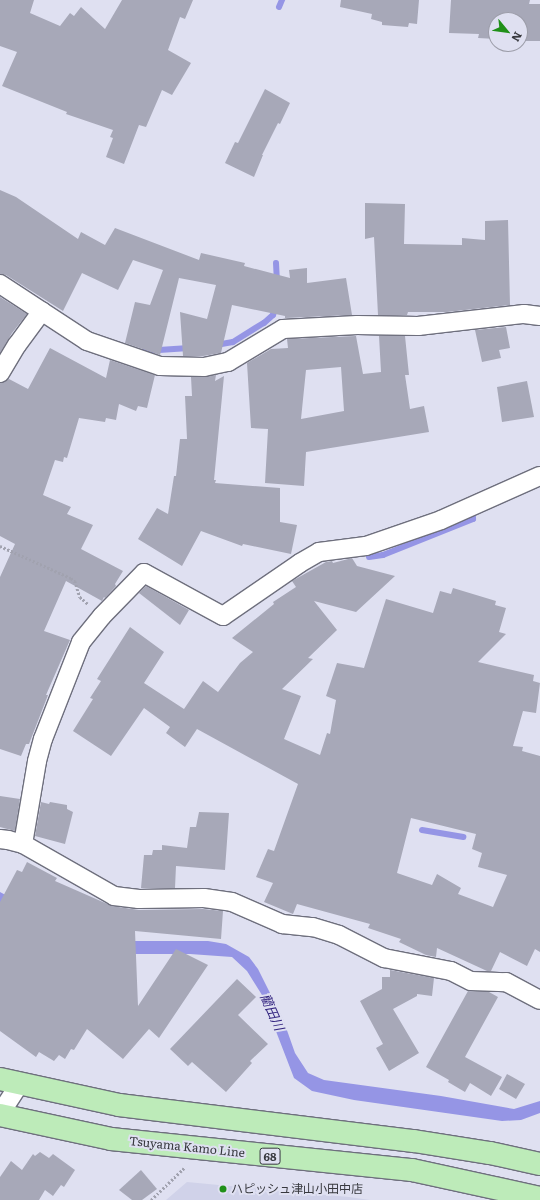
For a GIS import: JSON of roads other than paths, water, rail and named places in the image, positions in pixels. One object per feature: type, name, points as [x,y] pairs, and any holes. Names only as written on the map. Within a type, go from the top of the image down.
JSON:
[{"type":"main road","points":[[9,1082],[119,1105],[414,1141],[490,1153],[540,1164]]},
{"type":"main road","name":"Tsuyama Kamo Line","points":[[0,1115],[110,1139],[412,1170],[540,1198]]},
{"type":"street","points":[[0,284],[87,341],[160,366],[204,367],[228,362],[282,329],[357,325],[418,326],[524,314],[540,316]]},
{"type":"street","points":[[0,373],[17,345],[42,311]]},
{"type":"street","points":[[23,844],[37,761],[43,740],[81,642],[102,616],[144,572],[223,616],[300,563],[319,552],[366,546],[442,520],[540,476]]},
{"type":"street","points":[[0,839],[23,844],[114,896],[139,899],[204,898],[232,902],[282,924],[313,927],[338,935],[384,958],[451,971],[471,981],[506,982],[540,1000]]},
{"type":"street","points":[[0,1115],[9,1082]]},
{"type":"water","name":"藺田川","points":[[0,892],[42,915],[110,941],[208,941],[226,944],[249,957],[258,969],[283,1019],[295,1053],[308,1073],[324,1080],[441,1096],[514,1109],[540,1101],[540,1113],[521,1120],[502,1121],[354,1100],[312,1091],[294,1078],[262,995],[247,971],[232,957],[190,954],[115,954],[0,906]]},
{"type":"waterway","points":[[279,7],[282,0]]},
{"type":"waterway","points":[[276,263],[277,282]]},
{"type":"waterway","points":[[216,345],[233,342],[264,323],[273,315],[276,306]]},
{"type":"waterway","points":[[144,351],[189,348]]},
{"type":"waterway","points":[[369,557],[383,555],[473,519],[473,517]]},
{"type":"waterway","points":[[422,830],[463,837]]},
{"type":"place","name":"ハピッシュ津山小田中店","points":[[223,1189]]}]
